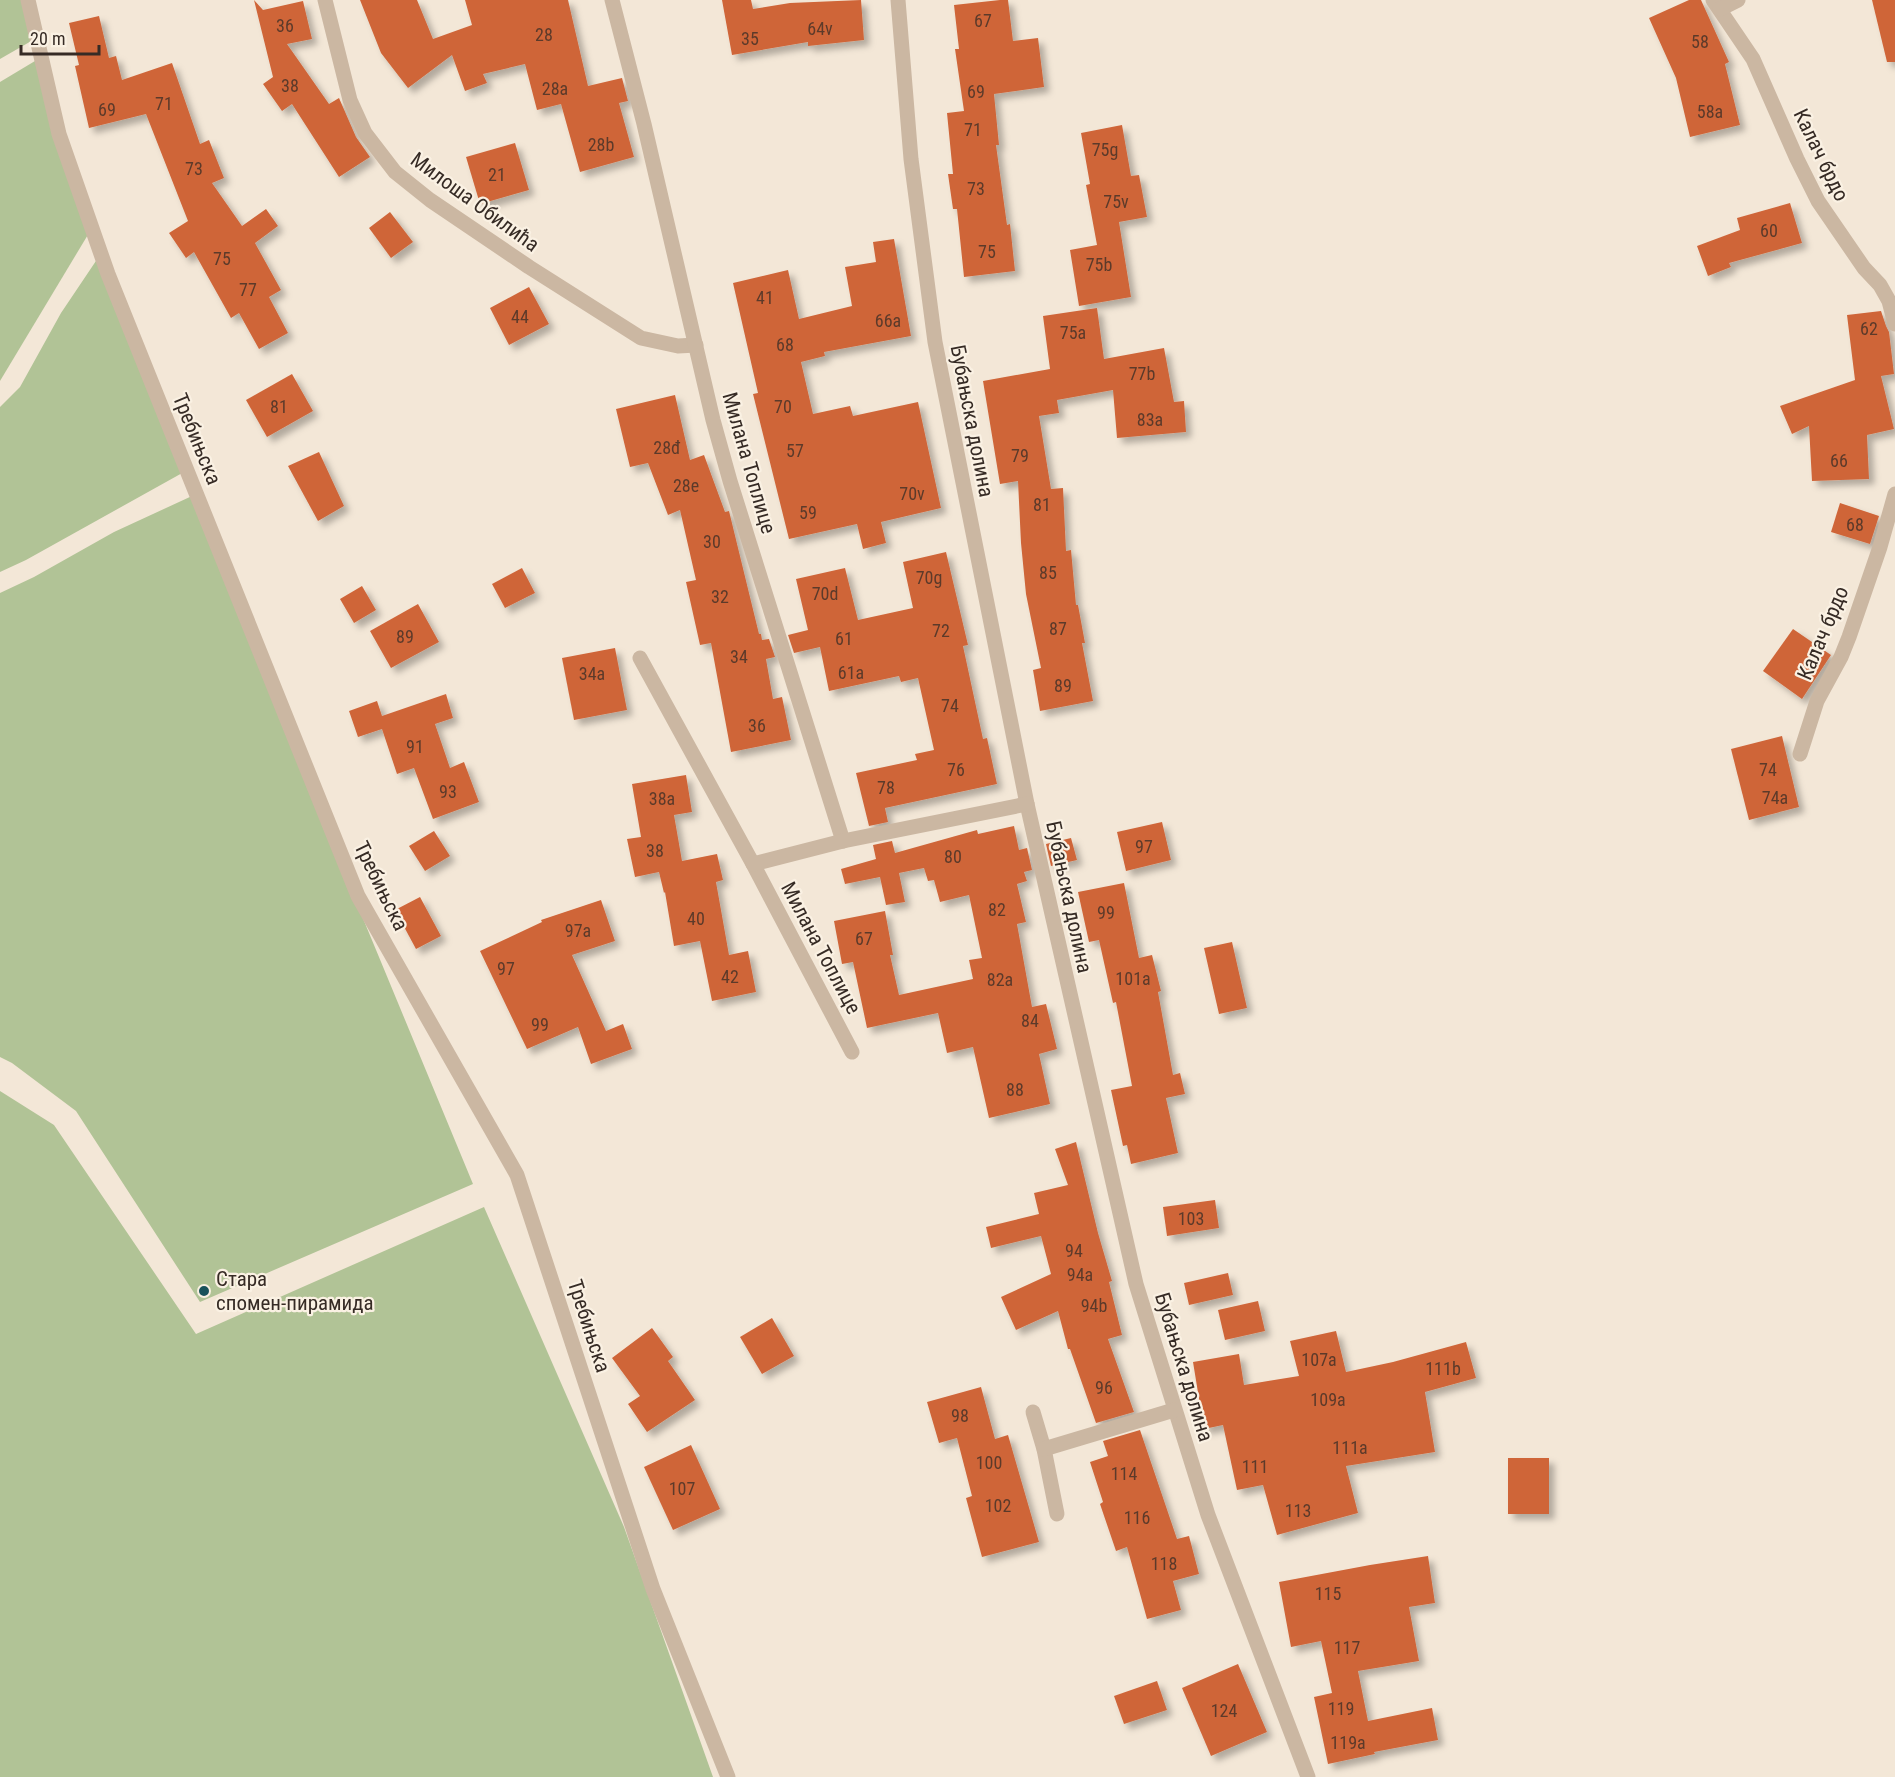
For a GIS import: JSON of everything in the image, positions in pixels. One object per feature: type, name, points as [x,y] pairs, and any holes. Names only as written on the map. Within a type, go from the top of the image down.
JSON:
[{"type":"street","name":"Требињска","points":[[28,0],[59,134],[108,274],[358,896],[517,1175],[653,1589],[728,1777]]},
{"type":"street","name":"Милоша Обилића","points":[[325,0],[350,100],[365,133],[395,172],[430,200],[641,338],[678,346],[696,345]]},
{"type":"street","name":"Милана Топлице","points":[[612,0],[730,481],[843,842],[753,864]]},
{"type":"street","name":"Бубањска долина","points":[[898,0],[911,159],[935,342],[1027,804],[1136,1284],[1208,1515],[1308,1777]]},
{"type":"street","points":[[1716,4],[1738,0]]},
{"type":"street","name":"Калач брдо","points":[[1716,4],[1753,59],[1818,201],[1864,268],[1880,285],[1889,301],[1895,324]]},
{"type":"street","name":"Калач брдо","points":[[1800,754],[1817,701],[1849,637],[1880,547],[1895,494]]},
{"type":"street","name":"Милана Топлице","points":[[640,658],[753,864],[852,1052]]},
{"type":"street","points":[[843,842],[1027,804]]},
{"type":"street","points":[[1044,1449],[1174,1410]]},
{"type":"street","points":[[1033,1412],[1044,1449],[1057,1514]]},
{"type":"green space","points":[[0,0],[31,0],[40,36],[0,59]]},
{"type":"green space","points":[[40,58],[92,228],[0,381],[0,82]]},
{"type":"green space","points":[[102,252],[184,472],[26,560],[0,572],[0,407],[20,387],[61,313]]},
{"type":"green space","points":[[192,496],[304,776],[473,1184],[200,1302],[76,1111],[12,1063],[0,1057],[0,593],[34,577],[114,532]]},
{"type":"green space","points":[[0,1091],[54,1125],[196,1334],[484,1207],[624,1527],[713,1777],[0,1777]]},
{"type":"building","points":[[254,0],[263,10],[303,1],[312,39],[287,44],[329,104],[339,98],[356,137],[370,157],[339,177],[292,104],[282,111],[263,84],[273,77]]},
{"type":"building","points":[[360,0],[417,0],[433,39],[472,25],[465,0],[568,0],[588,86],[622,78],[628,101],[619,103],[634,157],[580,172],[561,104],[537,110],[525,64],[483,74],[487,83],[465,91],[452,55],[408,88],[381,53]]},
{"type":"building","points":[[722,0],[751,0],[753,9],[790,3],[861,0],[864,40],[808,46],[808,42],[732,55]]},
{"type":"building","points":[[1008,0],[1013,41],[1038,38],[1044,87],[994,94],[999,145],[996,145],[1007,225],[1010,224],[1015,271],[964,277],[957,209],[953,209],[948,174],[953,174],[947,113],[964,111],[955,49],[959,49],[954,5]]},
{"type":"building","points":[[1689,0],[1701,0],[1729,62],[1725,64],[1740,125],[1690,137],[1676,78],[1649,18]]},
{"type":"building","points":[[1872,0],[1895,0],[1895,62],[1887,62]]},
{"type":"building","points":[[99,16],[109,58],[116,56],[122,80],[172,63],[200,144],[209,140],[224,178],[212,183],[242,226],[266,209],[278,226],[255,243],[281,290],[269,297],[288,333],[259,349],[239,313],[231,318],[194,252],[186,258],[169,233],[188,221],[146,114],[89,128],[75,66],[79,65],[69,23]]},
{"type":"building","points":[[1122,125],[1131,176],[1139,175],[1147,217],[1119,222],[1131,297],[1079,306],[1070,250],[1097,245],[1086,185],[1090,184],[1081,133]]},
{"type":"building","points":[[515,143],[529,190],[480,204],[466,157]]},
{"type":"building","points":[[1790,203],[1802,243],[1729,263],[1731,267],[1708,276],[1697,246],[1740,230],[1737,218]]},
{"type":"building","points":[[390,212],[413,242],[391,258],[369,228]]},
{"type":"building","points":[[894,239],[911,336],[824,352],[825,356],[801,362],[813,414],[850,406],[853,416],[918,402],[941,508],[881,522],[886,543],[863,549],[857,524],[789,539],[753,394],[758,393],[733,283],[788,270],[799,319],[852,306],[845,267],[876,262],[873,242]]},
{"type":"building","points":[[529,287],[549,324],[509,345],[490,308]]},
{"type":"building","points":[[1097,308],[1104,359],[1164,348],[1174,402],[1184,401],[1186,432],[1117,438],[1113,390],[1057,400],[1059,413],[1039,416],[1051,489],[1063,488],[1066,551],[1071,550],[1076,605],[1078,605],[1085,643],[1082,643],[1093,701],[1040,711],[1033,670],[1041,668],[1026,594],[1018,481],[1000,484],[983,381],[1050,369],[1043,316]]},
{"type":"building","points":[[1881,311],[1889,332],[1894,374],[1881,376],[1894,429],[1867,435],[1869,479],[1812,481],[1809,426],[1792,434],[1780,406],[1855,380],[1847,315]]},
{"type":"building","points":[[292,374],[313,411],[267,437],[246,400]]},
{"type":"building","points":[[675,395],[690,460],[704,455],[725,512],[729,511],[759,634],[762,640],[769,639],[775,657],[766,659],[773,699],[782,697],[791,740],[731,752],[711,643],[700,645],[686,582],[696,580],[680,510],[668,515],[648,463],[630,467],[616,409]]},
{"type":"building","points":[[319,452],[344,506],[318,521],[288,466]]},
{"type":"building","points":[[1840,503],[1879,516],[1870,544],[1831,532]]},
{"type":"building","points":[[946,552],[968,645],[963,646],[983,739],[987,738],[997,784],[885,808],[888,822],[869,826],[856,773],[917,760],[915,754],[934,750],[918,678],[901,682],[899,676],[829,691],[820,647],[794,653],[788,635],[808,630],[796,579],[845,568],[858,620],[913,608],[903,562]]},
{"type":"building","points":[[522,568],[535,593],[505,608],[492,584]]},
{"type":"building","points":[[362,586],[376,610],[354,623],[340,599]]},
{"type":"building","points":[[418,604],[439,642],[391,668],[370,631]]},
{"type":"building","points":[[1793,629],[1831,655],[1802,699],[1763,671]]},
{"type":"building","points":[[615,648],[627,710],[574,720],[562,658]]},
{"type":"building","points":[[446,694],[453,718],[435,724],[450,768],[464,762],[479,802],[433,819],[414,768],[397,774],[382,729],[358,737],[349,711],[377,701],[382,716]]},
{"type":"building","points":[[1782,736],[1799,807],[1749,820],[1731,749]]},
{"type":"building","points":[[686,775],[692,812],[674,815],[682,861],[717,854],[723,880],[716,882],[729,955],[748,951],[756,992],[712,1001],[700,941],[674,946],[665,892],[659,872],[635,877],[627,839],[641,837],[632,784]]},
{"type":"building","points":[[1162,822],[1171,860],[1126,871],[1117,832]]},
{"type":"building","points":[[1014,826],[1019,850],[1027,848],[1032,870],[1024,872],[1027,881],[1017,884],[1026,922],[1017,924],[1032,1007],[1046,1004],[1057,1049],[1039,1054],[1050,1104],[989,1118],[973,1047],[947,1053],[938,1013],[867,1028],[853,962],[842,964],[834,921],[885,911],[893,955],[890,955],[899,995],[973,979],[969,960],[982,958],[969,895],[940,902],[934,880],[928,881],[924,868],[899,873],[905,902],[886,905],[880,877],[845,884],[841,869],[876,859],[873,845],[892,841],[895,853],[977,830],[978,834]]},
{"type":"building","points":[[434,831],[450,856],[425,871],[409,846]]},
{"type":"building","points":[[1071,838],[1077,860],[1051,866],[1046,844]]},
{"type":"building","points":[[1124,883],[1139,958],[1152,955],[1161,991],[1158,992],[1173,1075],[1180,1073],[1185,1094],[1166,1098],[1178,1153],[1131,1164],[1127,1145],[1123,1146],[1111,1090],[1132,1086],[1116,1002],[1113,1003],[1099,940],[1089,942],[1078,892]]},
{"type":"building","points":[[420,897],[441,936],[416,949],[395,910]]},
{"type":"building","points":[[601,900],[615,941],[572,955],[606,1031],[623,1024],[632,1049],[591,1064],[578,1027],[527,1049],[480,951],[542,922],[541,920]]},
{"type":"building","points":[[1232,942],[1247,1008],[1219,1014],[1204,948]]},
{"type":"building","points":[[1076,1142],[1112,1281],[1109,1282],[1122,1335],[1108,1339],[1134,1412],[1096,1423],[1070,1349],[1068,1349],[1058,1311],[1016,1330],[1001,1297],[1051,1274],[1041,1236],[991,1248],[986,1227],[1039,1214],[1034,1193],[1068,1185],[1055,1149]]},
{"type":"building","points":[[1215,1200],[1219,1228],[1167,1236],[1163,1207]]},
{"type":"building","points":[[1228,1273],[1233,1295],[1189,1305],[1184,1283]]},
{"type":"building","points":[[1258,1301],[1265,1331],[1225,1340],[1218,1310]]},
{"type":"building","points":[[772,1318],[794,1356],[762,1374],[740,1337]]},
{"type":"building","points":[[652,1328],[673,1357],[668,1361],[695,1400],[647,1432],[628,1404],[640,1396],[612,1358]]},
{"type":"building","points":[[1336,1331],[1346,1372],[1466,1342],[1476,1378],[1425,1392],[1435,1452],[1346,1466],[1358,1513],[1277,1535],[1263,1485],[1237,1490],[1223,1425],[1204,1429],[1193,1362],[1239,1354],[1244,1385],[1299,1376],[1290,1341]]},
{"type":"building","points":[[981,1387],[995,1439],[1008,1435],[1039,1542],[982,1557],[966,1498],[972,1496],[957,1438],[939,1443],[927,1402]]},
{"type":"building","points":[[1140,1430],[1177,1539],[1189,1536],[1199,1574],[1173,1581],[1181,1610],[1147,1619],[1127,1547],[1116,1551],[1100,1504],[1103,1502],[1090,1462],[1108,1456],[1103,1441]]},
{"type":"building","points":[[691,1445],[720,1509],[673,1530],[644,1467]]},
{"type":"building","points":[[1508,1458],[1549,1458],[1549,1514],[1508,1514]]},
{"type":"building","points":[[1428,1556],[1435,1603],[1409,1607],[1419,1661],[1358,1671],[1368,1721],[1432,1708],[1438,1740],[1374,1752],[1375,1754],[1328,1764],[1314,1697],[1332,1693],[1321,1641],[1291,1647],[1279,1582]]},
{"type":"building","points":[[1238,1664],[1267,1732],[1211,1756],[1182,1688]]},
{"type":"building","points":[[1157,1681],[1167,1710],[1124,1724],[1114,1696]]},
{"type":"place","name":"Стара спомен-пирамида","points":[[204,1291]]}]
